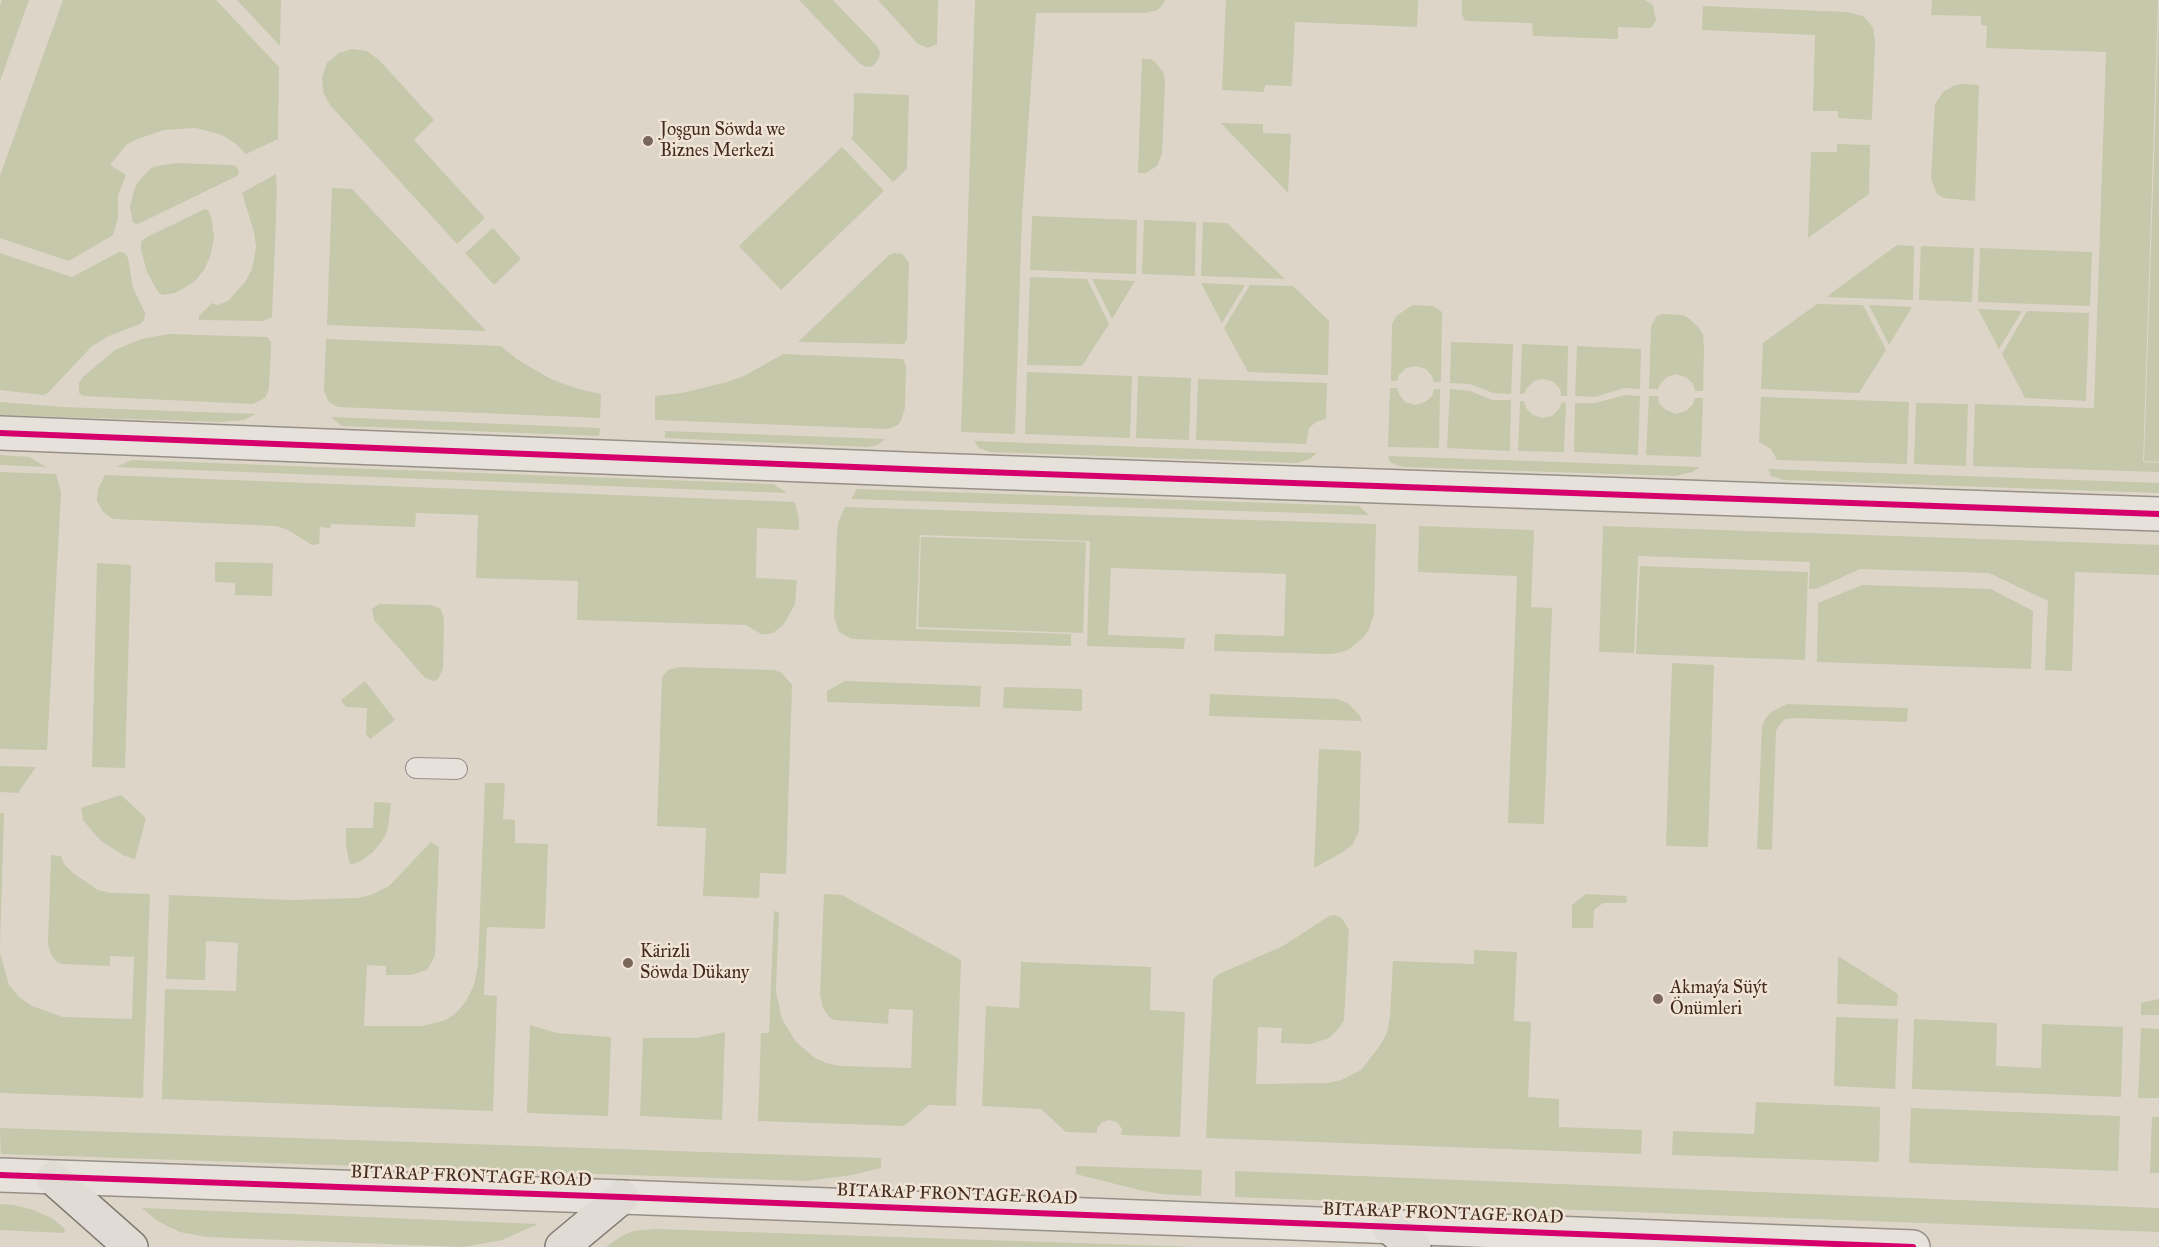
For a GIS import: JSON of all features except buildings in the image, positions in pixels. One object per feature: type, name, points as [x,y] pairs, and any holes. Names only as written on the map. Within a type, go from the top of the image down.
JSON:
[{"type":"main road","points":[[53,1178],[131,1247]]},
{"type":"main road","points":[[562,1247],[622,1197]]},
{"type":"street","points":[[0,433],[930,471],[2159,514]]},
{"type":"street","name":"BITARAP FRONTAGE ROAD","points":[[0,1175],[622,1197],[1401,1237],[1913,1247]]},
{"type":"lane","points":[[416,768],[457,769]]},
{"type":"green space","points":[[2,0],[29,0],[0,81],[0,6]]},
{"type":"green space","points":[[63,0],[216,0],[279,67],[278,139],[246,154],[222,135],[196,128],[164,130],[126,145],[110,165],[126,175],[118,195],[118,219],[113,235],[69,261],[0,238],[0,176]]},
{"type":"green space","points":[[237,0],[281,0],[280,46]]},
{"type":"green space","points":[[799,0],[833,0],[877,46],[880,53],[878,60],[873,66],[866,67],[859,63]]},
{"type":"green space","points":[[878,0],[938,0],[937,44],[928,48],[918,44]]},
{"type":"green space","points":[[975,0],[1165,0],[1157,10],[1145,13],[1036,13],[1022,216],[1015,434],[961,432]]},
{"type":"green space","points":[[1226,0],[1418,0],[1417,27],[1295,22],[1292,86],[1265,85],[1264,92],[1222,90]]},
{"type":"green space","points":[[1462,0],[1645,0],[1653,5],[1656,20],[1649,28],[1618,27],[1618,39],[1533,36],[1532,23],[1465,21],[1462,14]]},
{"type":"green space","points":[[1932,0],[2158,0],[2143,462],[2159,463],[2159,472],[1973,466],[1975,404],[2094,408],[2106,52],[1986,48],[1987,26],[1981,25],[1981,16],[1931,15]]},
{"type":"green space","points":[[1703,6],[1847,12],[1863,16],[1873,27],[1875,41],[1872,120],[1838,118],[1838,111],[1813,111],[1815,35],[1702,30]]},
{"type":"green space","points":[[2159,6],[2159,462],[2144,461]]},
{"type":"green space","points":[[352,49],[367,51],[379,60],[434,120],[414,140],[485,218],[457,244],[330,105],[323,92],[322,77],[327,63],[339,53]]},
{"type":"green space","points":[[1142,59],[1155,62],[1163,72],[1165,81],[1162,154],[1157,166],[1146,173],[1138,173]]},
{"type":"green space","points":[[1955,85],[1979,85],[1975,201],[1944,198],[1937,194],[1931,179],[1935,104],[1943,92]]},
{"type":"green space","points":[[854,93],[909,95],[907,169],[893,182],[851,138],[853,136]]},
{"type":"green space","points":[[1221,123],[1263,124],[1263,133],[1291,134],[1288,193]]},
{"type":"green space","points":[[1837,144],[1870,145],[1869,194],[1808,238],[1811,152],[1837,152]]},
{"type":"green space","points":[[842,147],[884,191],[781,290],[739,246]]},
{"type":"green space","points":[[176,163],[231,165],[236,166],[239,171],[237,176],[138,224],[133,223],[130,207],[138,182],[151,168]]},
{"type":"green space","points":[[276,174],[272,317],[264,321],[199,320],[199,316],[212,303],[217,305],[228,301],[245,282],[252,269],[256,247],[254,232],[242,193]]},
{"type":"green space","points":[[332,188],[352,189],[486,331],[327,325]]},
{"type":"green space","points":[[205,209],[209,211],[212,220],[214,239],[204,270],[195,281],[186,287],[175,293],[162,295],[147,272],[141,242]]},
{"type":"green space","points":[[1032,216],[1137,220],[1136,274],[1030,270]]},
{"type":"green space","points":[[1144,220],[1196,222],[1195,276],[1142,274]]},
{"type":"green space","points":[[1203,222],[1227,223],[1285,279],[1201,276]]},
{"type":"green space","points":[[493,228],[521,259],[494,285],[465,253]]},
{"type":"green space","points":[[1897,245],[1914,246],[1913,300],[1826,297]]},
{"type":"green space","points":[[1921,246],[1974,248],[1972,302],[1919,300]]},
{"type":"green space","points":[[1980,248],[2092,252],[2090,306],[1978,302]]},
{"type":"green space","points":[[119,252],[125,253],[128,258],[133,288],[145,313],[144,320],[92,346],[48,393],[43,395],[0,390],[0,253],[72,277]]},
{"type":"green space","points":[[902,254],[909,262],[907,339],[904,344],[798,342],[889,255]]},
{"type":"green space","points":[[1030,277],[1087,279],[1109,324],[1082,366],[1027,365]]},
{"type":"green space","points":[[1092,279],[1135,281],[1112,319]]},
{"type":"green space","points":[[1201,283],[1245,285],[1222,323]]},
{"type":"green space","points":[[1250,285],[1293,286],[1329,321],[1328,375],[1248,372],[1224,328]]},
{"type":"green space","points":[[1817,304],[1863,305],[1886,350],[1859,393],[1761,389],[1763,343]]},
{"type":"green space","points":[[1413,305],[1433,306],[1442,312],[1441,382],[1434,382],[1426,369],[1416,366],[1406,368],[1397,381],[1391,381],[1392,324],[1396,316]]},
{"type":"green space","points":[[1869,305],[1912,307],[1889,345]]},
{"type":"green space","points":[[1978,309],[2022,311],[1999,349]]},
{"type":"green space","points":[[2027,311],[2089,313],[2086,401],[2025,398],[2002,354]]},
{"type":"green space","points":[[1683,315],[1699,328],[1703,335],[1703,391],[1695,391],[1693,384],[1687,378],[1677,374],[1667,377],[1658,389],[1649,389],[1651,326],[1657,316]]},
{"type":"green space","points":[[169,334],[267,337],[271,342],[271,347],[269,389],[265,398],[253,404],[83,396],[79,393],[79,383],[83,377],[115,350],[141,339]]},
{"type":"green space","points":[[326,339],[501,346],[518,360],[551,379],[578,389],[601,394],[600,418],[338,407],[329,402],[324,391]]},
{"type":"green space","points":[[1451,342],[1513,344],[1511,394],[1493,393],[1470,384],[1450,383]]},
{"type":"green space","points":[[1522,344],[1568,346],[1567,396],[1561,396],[1560,389],[1554,382],[1543,379],[1534,381],[1524,394],[1520,394]]},
{"type":"green space","points":[[1577,346],[1641,349],[1640,389],[1624,388],[1595,397],[1575,396]]},
{"type":"green space","points":[[783,354],[903,359],[906,366],[905,408],[901,420],[898,425],[888,429],[655,420],[655,396],[682,393],[727,382],[744,376]]},
{"type":"green space","points":[[1027,372],[1132,376],[1130,438],[1025,434]]},
{"type":"green space","points":[[1138,376],[1191,378],[1189,440],[1136,438]]},
{"type":"green space","points":[[1198,379],[1327,383],[1326,419],[1316,422],[1309,428],[1306,444],[1196,440]]},
{"type":"green space","points":[[1390,388],[1397,388],[1405,402],[1415,405],[1425,402],[1432,396],[1434,389],[1440,389],[1439,448],[1388,447]]},
{"type":"green space","points":[[1450,389],[1470,391],[1492,400],[1511,400],[1510,451],[1447,448]]},
{"type":"green space","points":[[1625,395],[1640,396],[1638,455],[1574,452],[1575,403],[1596,403]]},
{"type":"green space","points":[[1649,396],[1658,396],[1659,403],[1666,410],[1676,414],[1686,411],[1695,398],[1703,398],[1701,457],[1646,455]]},
{"type":"green space","points":[[1761,397],[1909,402],[1907,464],[1777,460],[1771,449],[1759,442]]},
{"type":"green space","points":[[1520,401],[1524,401],[1526,408],[1533,415],[1542,418],[1552,416],[1562,402],[1566,403],[1564,452],[1518,451]]},
{"type":"green space","points":[[0,402],[63,407],[256,414],[244,420],[221,422],[0,415]]},
{"type":"green space","points":[[1916,403],[1968,404],[1966,466],[1914,464]]},
{"type":"green space","points":[[331,417],[600,428],[599,436],[342,426]]},
{"type":"green space","points":[[665,431],[886,439],[877,445],[868,447],[665,438]]},
{"type":"green space","points":[[974,441],[1317,453],[1310,459],[1297,463],[990,452],[979,448]]},
{"type":"green space","points":[[0,455],[29,457],[46,467],[0,465]]},
{"type":"green space","points":[[1388,456],[1700,467],[1692,472],[1675,476],[1402,467],[1390,462]]},
{"type":"green space","points":[[132,460],[773,484],[787,493],[116,467]]},
{"type":"green space","points":[[1768,469],[2159,483],[2159,493],[1784,480],[1771,476]]},
{"type":"green space","points":[[0,472],[56,474],[61,493],[47,750],[0,749]]},
{"type":"green space","points":[[105,475],[795,502],[799,530],[757,528],[756,578],[797,580],[795,604],[784,624],[773,633],[767,634],[761,634],[746,625],[577,620],[578,581],[476,578],[478,515],[416,513],[415,527],[331,524],[330,528],[320,527],[319,544],[312,545],[288,530],[276,526],[113,519],[103,512],[97,501],[98,489]]},
{"type":"green space","points":[[857,489],[1359,506],[1369,515],[851,499]]},
{"type":"green space","points":[[845,507],[1376,524],[1374,614],[1364,637],[1348,650],[1338,653],[1214,651],[1215,634],[1284,636],[1286,574],[1111,568],[1108,635],[1185,638],[1184,649],[1087,646],[1090,541],[920,535],[916,629],[1071,634],[1071,646],[852,639],[839,632],[834,617],[838,523]]},
{"type":"green space","points":[[1419,526],[1534,530],[1531,607],[1552,608],[1544,824],[1508,823],[1517,576],[1418,572]]},
{"type":"green space","points":[[1603,526],[2159,545],[2159,575],[2075,572],[2072,671],[2045,670],[2048,601],[1989,573],[1860,569],[1816,589],[1809,589],[1810,562],[1638,556],[1634,653],[1599,652]]},
{"type":"green space","points":[[921,537],[1086,542],[1083,633],[918,627]]},
{"type":"green space","points":[[215,562],[273,563],[272,596],[235,595],[235,583],[215,582]]},
{"type":"green space","points":[[97,563],[131,565],[125,768],[92,767]]},
{"type":"green space","points":[[1640,566],[1808,572],[1805,660],[1636,654]]},
{"type":"green space","points":[[1862,585],[1991,589],[2033,611],[2031,669],[1817,662],[1818,603]]},
{"type":"green space","points":[[379,604],[431,605],[441,609],[444,619],[443,669],[438,679],[433,681],[425,678],[374,620],[372,609]]},
{"type":"green space","points":[[1672,663],[1714,665],[1708,847],[1666,846]]},
{"type":"green space","points":[[680,667],[774,670],[782,673],[792,685],[786,874],[760,873],[759,898],[703,896],[706,828],[657,826],[662,677],[668,670]]},
{"type":"green space","points":[[365,681],[395,720],[370,739],[366,734],[367,708],[346,707],[341,700]]},
{"type":"green space","points":[[845,681],[981,686],[980,707],[827,702],[827,691]]},
{"type":"green space","points":[[1004,687],[1082,689],[1082,711],[1003,708]]},
{"type":"green space","points":[[1210,694],[1337,699],[1349,704],[1362,721],[1209,716]]},
{"type":"green space","points":[[1787,704],[1908,708],[1907,722],[1785,719],[1776,731],[1772,850],[1757,849],[1762,727],[1771,712]]},
{"type":"green space","points":[[1319,749],[1361,751],[1359,831],[1353,844],[1314,868]]},
{"type":"green space","points":[[0,766],[36,767],[18,793],[0,792]]},
{"type":"green space","points":[[485,783],[505,783],[503,819],[515,820],[515,843],[548,844],[545,929],[487,927],[484,995],[497,996],[493,1111],[162,1099],[165,989],[236,991],[238,943],[206,941],[205,980],[166,979],[169,895],[292,900],[358,898],[371,895],[389,886],[431,842],[439,847],[435,956],[427,970],[411,975],[386,975],[386,966],[367,965],[364,1026],[423,1026],[446,1020],[457,1012],[474,985],[478,965]]},
{"type":"green space","points":[[121,795],[146,818],[135,859],[125,856],[101,841],[83,820],[81,808]]},
{"type":"green space","points":[[374,802],[391,803],[388,828],[384,838],[373,852],[351,865],[346,845],[346,828],[373,828]]},
{"type":"green space","points":[[0,813],[4,813],[0,947]]},
{"type":"green space","points":[[51,855],[61,856],[64,864],[73,873],[98,890],[111,893],[150,894],[143,1098],[0,1093],[0,953],[9,985],[19,997],[32,1006],[63,1017],[132,1019],[134,957],[110,956],[110,966],[62,964],[51,955],[48,944]]},
{"type":"green space","points":[[824,894],[842,895],[961,960],[956,1106],[929,1105],[904,1126],[758,1121],[761,1033],[769,1033],[774,911],[779,912],[776,992],[782,1019],[796,1042],[815,1058],[839,1066],[911,1068],[913,1010],[889,1009],[888,1024],[834,1020],[823,1008],[820,994]]},
{"type":"green space","points":[[1586,894],[1627,896],[1626,903],[1603,903],[1594,910],[1593,928],[1572,928],[1572,905]]},
{"type":"green space","points":[[1334,915],[1342,918],[1349,930],[1344,1020],[1329,1038],[1311,1044],[1281,1043],[1282,1028],[1258,1027],[1256,1084],[1328,1083],[1341,1080],[1361,1070],[1387,1033],[1393,961],[1474,964],[1474,950],[1517,952],[1514,1021],[1531,1022],[1528,1097],[1559,1099],[1559,1127],[1642,1130],[1641,1154],[1206,1138],[1213,979],[1219,974],[1283,946]]},
{"type":"green space","points":[[1838,956],[1898,994],[1897,1006],[1837,1004]]},
{"type":"green space","points":[[1021,962],[1151,967],[1150,1010],[1185,1012],[1180,1137],[1121,1135],[1122,1129],[1117,1122],[1109,1120],[1102,1122],[1097,1128],[1097,1133],[1066,1132],[1041,1109],[982,1106],[986,1006],[1019,1008]]},
{"type":"green space","points":[[2159,999],[2159,1015],[2141,1015],[2141,1003]]},
{"type":"green space","points":[[1836,1017],[1898,1019],[1895,1089],[1834,1086]]},
{"type":"green space","points":[[1914,1019],[1997,1023],[1996,1066],[2041,1068],[2042,1024],[2123,1027],[2121,1097],[1912,1089]]},
{"type":"green space","points":[[530,1025],[557,1033],[611,1037],[608,1116],[527,1113]]},
{"type":"green space","points":[[2141,1028],[2159,1029],[2159,1098],[2138,1098]]},
{"type":"green space","points":[[725,1032],[722,1120],[640,1116],[643,1038],[697,1038]]},
{"type":"green space","points":[[1756,1102],[1880,1107],[1879,1162],[1672,1155],[1673,1131],[1754,1134]]},
{"type":"green space","points":[[1911,1108],[2120,1116],[2118,1171],[1909,1163]]},
{"type":"green space","points":[[2152,1117],[2159,1117],[2159,1173],[2150,1173]]},
{"type":"green space","points":[[0,1128],[881,1158],[881,1168],[852,1175],[807,1181],[1,1154]]},
{"type":"green space","points":[[1076,1166],[1202,1170],[1201,1196],[1143,1191],[1076,1174]]},
{"type":"green space","points":[[1235,1171],[2159,1208],[2159,1232],[1235,1197]]},
{"type":"green space","points":[[0,1204],[34,1210],[53,1219],[65,1231],[63,1233],[0,1230]]},
{"type":"green space","points":[[142,1208],[538,1224],[502,1240],[464,1247],[207,1237],[180,1232],[156,1220]]},
{"type":"green space","points":[[655,1229],[1196,1247],[606,1247],[633,1231]]},
{"type":"cycle path","points":[[0,433],[930,470],[2159,514]]},
{"type":"cycle path","points":[[0,1175],[1913,1247]]},
{"type":"place","name":"Joşgun Söwda we Biznes Merkezi","points":[[648,141]]},
{"type":"place","name":"Kärizli Söwda Dükany","points":[[628,963]]},
{"type":"place","name":"Akmaýa Süýt Önümleri","points":[[1658,999]]}]
